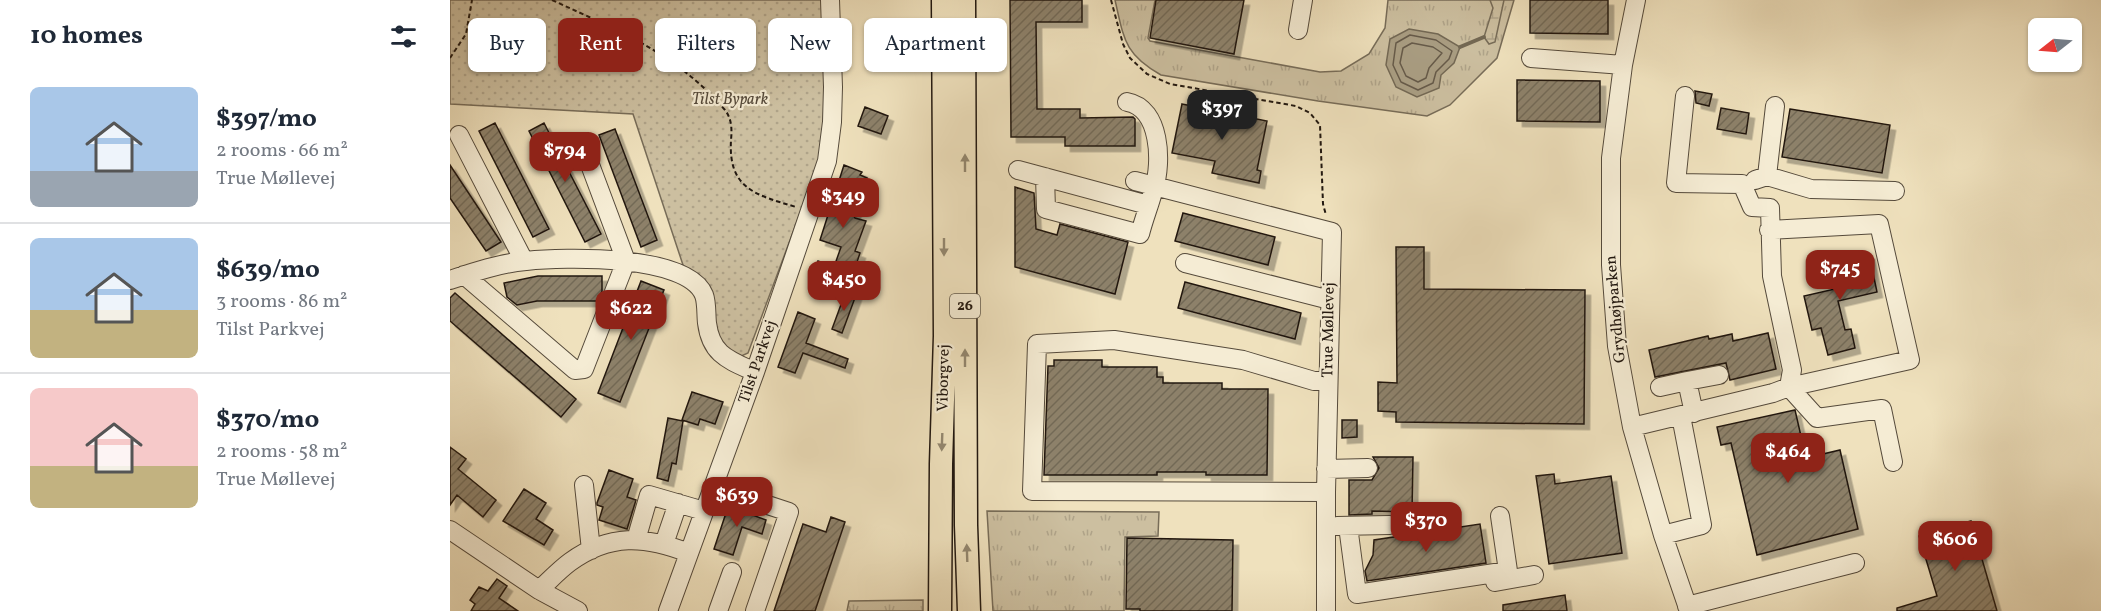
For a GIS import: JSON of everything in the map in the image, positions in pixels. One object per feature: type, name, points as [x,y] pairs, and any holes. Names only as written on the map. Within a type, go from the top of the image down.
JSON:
[{"type":"main road","name":"Viborgvej","points":[[940,611],[945,336],[943,0]]},
{"type":"main road","name":"Viborgvej","points":[[964,0],[966,525],[969,611]]},
{"type":"street","name":"Tilst Parkvej","points":[[668,611],[755,372],[827,161],[832,122],[833,87],[830,0]]},
{"type":"street","points":[[1298,30],[1303,0]]},
{"type":"street","name":"Grydhøjparken","points":[[1636,0],[1623,65],[1611,158],[1611,265],[1617,346],[1632,427],[1663,535],[1688,609]]},
{"type":"street","points":[[1531,58],[1623,65]]},
{"type":"street","points":[[1685,96],[1676,183],[1742,184],[1767,176],[1811,189],[1894,191]]},
{"type":"street","points":[[1045,177],[1046,209],[1140,234],[1155,186],[1157,146],[1152,122],[1140,107],[1127,102]]},
{"type":"street","points":[[1767,176],[1775,106]]},
{"type":"street","points":[[459,135],[524,261]]},
{"type":"street","points":[[457,278],[575,370],[584,369],[626,261],[583,146]]},
{"type":"street","points":[[1018,170],[1148,205]]},
{"type":"street","points":[[1134,181],[1332,232]]},
{"type":"street","points":[[1742,184],[1752,207],[1770,208],[1772,276],[1792,370],[1789,387]]},
{"type":"street","points":[[1632,427],[1789,387],[1910,360],[1879,224],[1769,230]]},
{"type":"street","name":"True Møllevej","points":[[1326,611],[1326,469],[1332,232]]},
{"type":"street","points":[[457,278],[524,261],[569,258],[626,261],[674,271],[692,280],[704,295],[708,332],[715,348],[724,357],[755,372]]},
{"type":"street","points":[[1185,263],[1330,300]]},
{"type":"street","points":[[1326,492],[1032,491],[1037,344],[1114,340],[1243,360],[1314,381],[1328,381]]},
{"type":"street","points":[[1660,387],[1719,375]]},
{"type":"street","points":[[1663,535],[1702,525],[1688,414],[1687,381]]},
{"type":"street","points":[[1789,387],[1817,418],[1881,409],[1893,462]]},
{"type":"street","points":[[1326,469],[1368,468]]},
{"type":"street","points":[[584,486],[591,550]]},
{"type":"street","points":[[713,487],[789,512],[755,611]]},
{"type":"street","points":[[636,540],[649,495],[704,511]]},
{"type":"street","points":[[664,544],[678,503]]},
{"type":"street","points":[[1348,526],[1357,594],[1508,570],[1500,516]]},
{"type":"street","points":[[1326,526],[1390,525]]},
{"type":"street","points":[[450,530],[545,599],[578,611]]},
{"type":"street","points":[[545,599],[570,562],[591,550],[618,540],[664,544],[689,553]]},
{"type":"street","points":[[1688,609],[1855,563]]},
{"type":"street","points":[[718,611],[732,572]]},
{"type":"street","points":[[1358,611],[1358,603],[1534,575]]},
{"type":"path","points":[[450,58],[466,34],[472,0]]},
{"type":"path","points":[[552,0],[639,40],[667,57],[728,113],[732,127],[730,158],[737,177],[748,190],[795,207],[811,210]]},
{"type":"path","points":[[1111,0],[1123,44],[1130,58],[1147,74],[1170,84],[1296,106],[1310,112],[1320,125],[1323,204],[1332,232]]},
{"type":"green space","name":"Tilst Bypark","points":[[450,0],[825,0],[825,18],[768,18],[768,72],[826,72],[826,115],[821,157],[748,353],[737,358],[723,348],[684,268],[633,114],[450,104]]},
{"type":"green space","points":[[1115,0],[1155,0],[1148,38],[1150,41],[1320,72],[1341,71],[1369,54],[1385,28],[1388,0],[1514,0],[1497,58],[1450,105],[1427,116],[1161,75],[1139,60],[1128,44]]},
{"type":"green space","points":[[1490,0],[1504,0],[1495,42],[1489,44],[1484,37],[1493,8]]},
{"type":"green space","points":[[987,511],[1159,512],[1158,536],[1125,537],[1124,611],[993,611]]},
{"type":"green space","points":[[923,600],[923,611],[847,611],[849,601]]},
{"type":"water","points":[[1409,29],[1438,34],[1460,47],[1454,63],[1441,75],[1439,88],[1417,97],[1396,87],[1386,65],[1390,39]]},
{"type":"building","points":[[1010,0],[1082,0],[1082,22],[1036,22],[1037,109],[1080,109],[1080,118],[1133,117],[1135,119],[1135,146],[1065,146],[1065,137],[1011,137]]},
{"type":"building","points":[[1156,0],[1244,0],[1234,54],[1150,38]]},
{"type":"building","points":[[1530,0],[1608,0],[1608,34],[1530,33]]},
{"type":"building","points":[[1517,80],[1600,81],[1600,122],[1517,121]]},
{"type":"building","points":[[1695,91],[1712,94],[1709,106],[1696,103]]},
{"type":"building","points":[[1182,104],[1267,121],[1257,170],[1261,171],[1259,183],[1212,173],[1215,161],[1172,153]]},
{"type":"building","points":[[865,107],[888,116],[881,134],[858,126]]},
{"type":"building","points":[[1721,108],[1749,113],[1746,134],[1717,129]]},
{"type":"building","points":[[1790,109],[1890,125],[1882,173],[1782,157]]},
{"type":"building","points":[[495,123],[549,229],[533,237],[479,131]]},
{"type":"building","points":[[544,123],[601,234],[585,242],[529,131]]},
{"type":"building","points":[[615,129],[657,240],[641,247],[599,135]]},
{"type":"building","points":[[450,165],[501,242],[486,251],[450,198]]},
{"type":"building","points":[[844,165],[862,172],[860,175],[867,178],[854,216],[866,221],[855,251],[860,253],[856,265],[851,263],[839,293],[826,288],[828,283],[812,278],[818,261],[834,267],[841,247],[820,240]]},
{"type":"building","points":[[1015,187],[1034,193],[1036,229],[1057,235],[1060,224],[1128,242],[1115,294],[1015,267]]},
{"type":"building","points":[[1183,213],[1275,237],[1268,265],[1175,241]]},
{"type":"building","points":[[1396,247],[1424,247],[1424,289],[1585,290],[1584,424],[1396,422],[1396,412],[1378,411],[1378,382],[1397,383]]},
{"type":"building","points":[[1869,254],[1877,292],[1838,301],[1845,330],[1851,329],[1855,348],[1828,355],[1821,328],[1812,330],[1804,296],[1835,289],[1829,263]]},
{"type":"building","points":[[538,276],[602,276],[602,291],[598,301],[537,301],[517,305],[507,297],[504,283]]},
{"type":"building","points":[[641,281],[664,290],[620,402],[598,393]]},
{"type":"building","points":[[1185,282],[1301,313],[1295,339],[1178,308]]},
{"type":"building","points":[[846,291],[856,295],[842,333],[832,329]]},
{"type":"building","points":[[455,293],[576,399],[561,417],[450,321],[450,298]]},
{"type":"building","points":[[798,312],[815,319],[806,343],[848,359],[845,368],[803,353],[795,373],[778,367]]},
{"type":"building","points":[[1768,333],[1776,369],[1730,380],[1726,363],[1655,377],[1649,350],[1708,336],[1709,339],[1732,334],[1733,341]]},
{"type":"building","points":[[1054,360],[1102,360],[1102,367],[1157,367],[1157,377],[1163,377],[1163,383],[1222,383],[1222,389],[1268,389],[1267,475],[1157,472],[1157,475],[1044,475],[1048,366],[1054,366]]},
{"type":"building","points":[[692,392],[723,402],[715,424],[700,419],[698,425],[682,420]]},
{"type":"building","points":[[1795,410],[1806,458],[1840,450],[1858,529],[1757,555],[1731,443],[1721,445],[1717,427]]},
{"type":"building","points":[[668,418],[683,421],[676,464],[672,463],[668,481],[657,478]]},
{"type":"building","points":[[1342,420],[1357,420],[1357,437],[1342,438]]},
{"type":"building","points":[[450,447],[466,459],[458,469],[496,500],[483,517],[457,495],[450,505]]},
{"type":"building","points":[[1373,457],[1413,457],[1412,512],[1372,511],[1372,514],[1349,515],[1349,480],[1372,480],[1379,468]]},
{"type":"building","points":[[609,470],[633,479],[627,497],[636,500],[627,529],[599,520],[603,507],[597,503]]},
{"type":"building","points":[[1554,474],[1555,484],[1611,476],[1622,553],[1549,564],[1536,476]]},
{"type":"building","points":[[524,489],[546,503],[536,519],[553,530],[544,545],[503,521]]},
{"type":"building","points":[[729,504],[748,510],[747,513],[766,520],[762,534],[742,527],[733,555],[714,549]]},
{"type":"building","points":[[831,517],[845,522],[815,611],[774,611],[803,524],[826,532]]},
{"type":"building","points":[[1971,521],[1997,611],[1897,611],[1897,608],[1937,596],[1919,536]]},
{"type":"building","points":[[1480,524],[1486,563],[1367,581],[1365,571],[1373,555],[1374,540]]},
{"type":"building","points":[[1127,538],[1233,540],[1232,611],[1126,609]]},
{"type":"building","points":[[497,579],[507,586],[499,598],[518,611],[471,611],[475,604],[470,600],[479,587],[488,591]]},
{"type":"building","points":[[1565,595],[1567,611],[1503,611],[1503,605]]},
{"type":"waterway","points":[[1460,47],[1484,37]]}]
